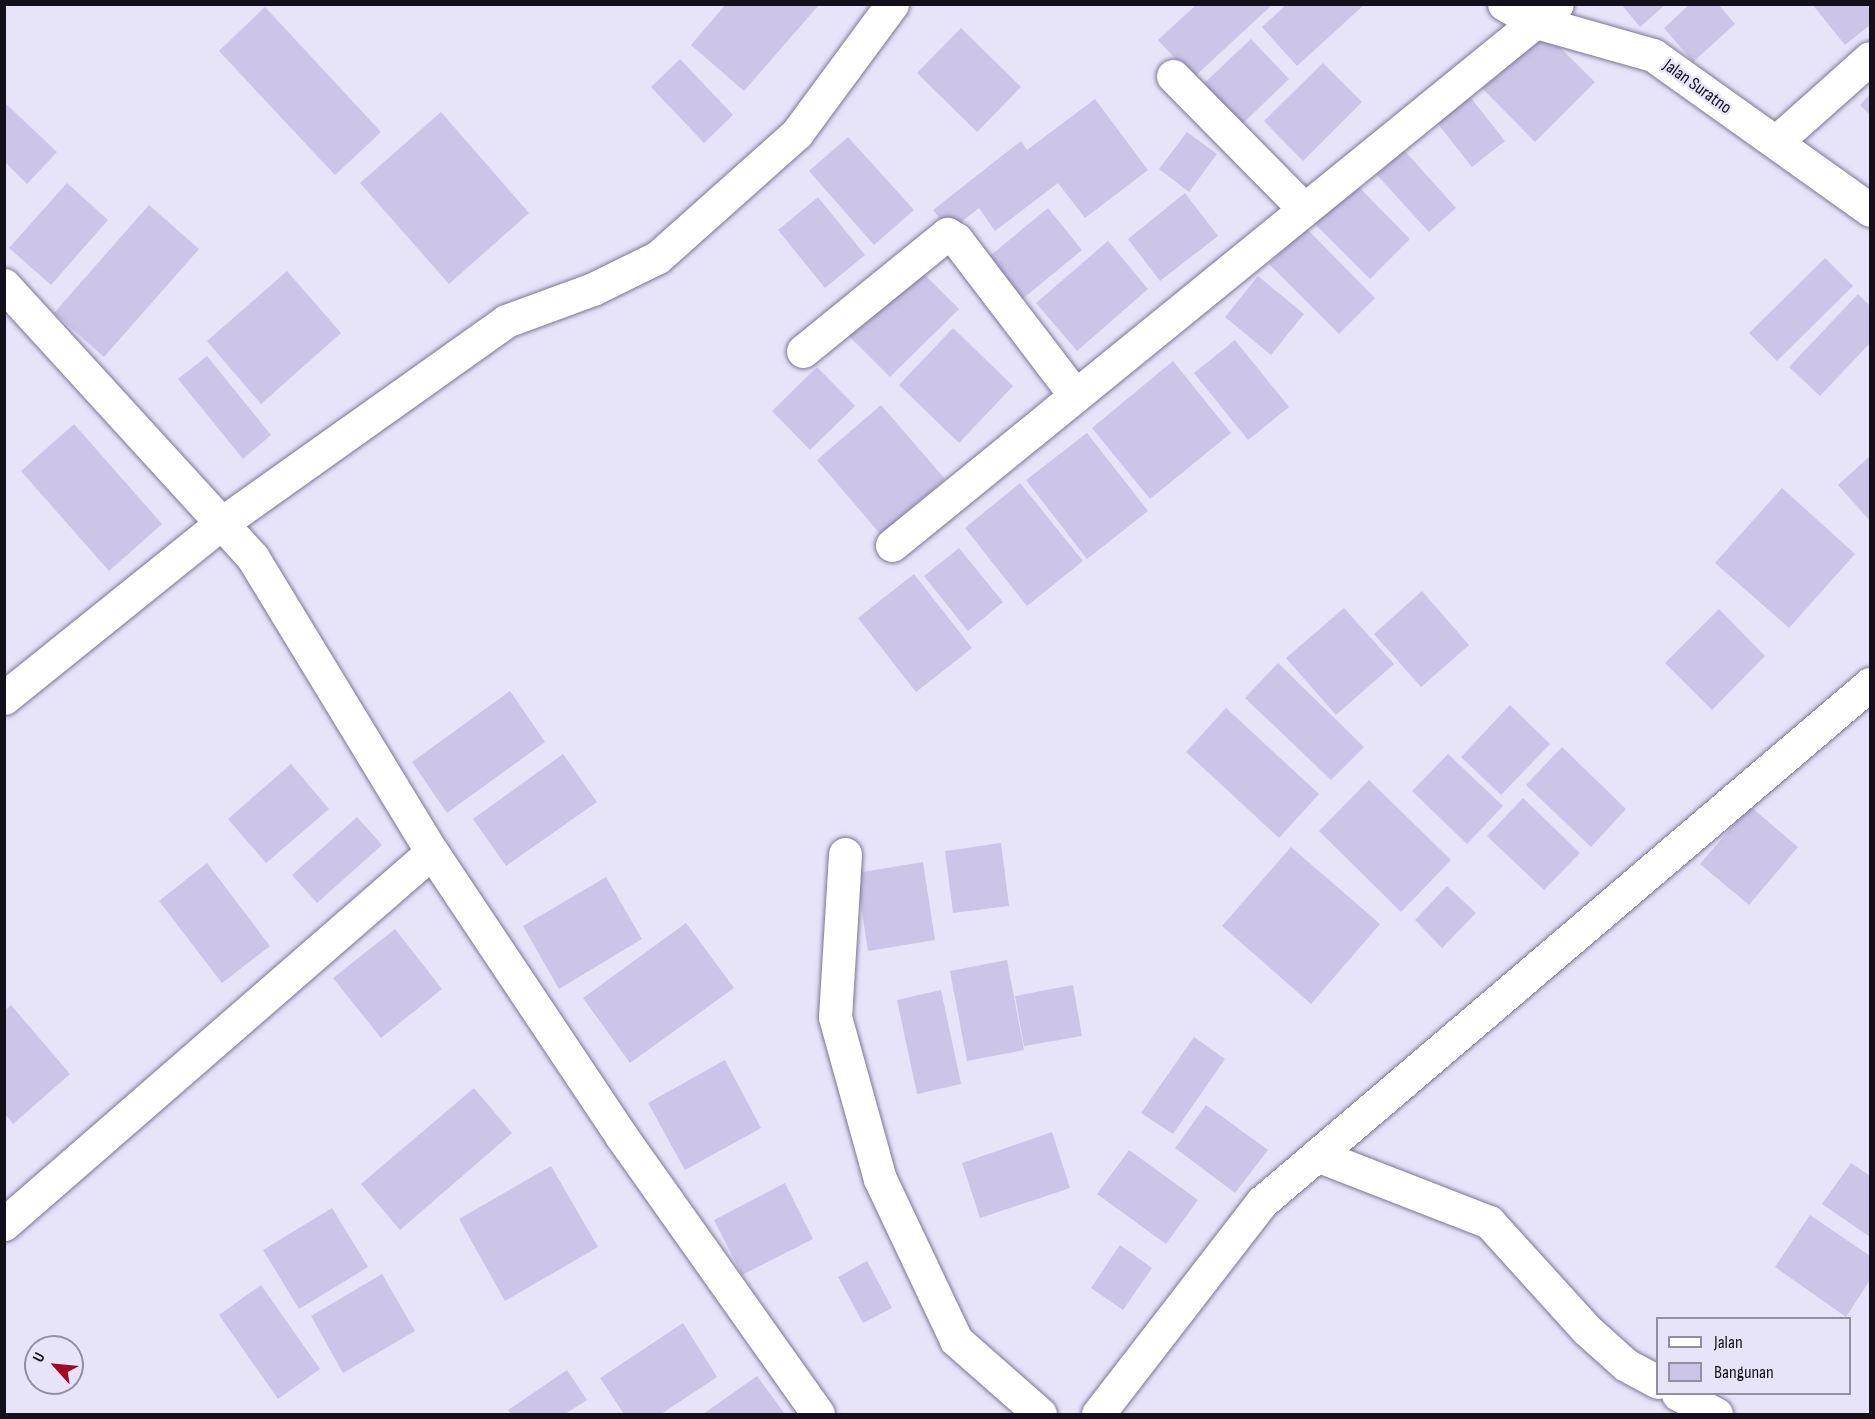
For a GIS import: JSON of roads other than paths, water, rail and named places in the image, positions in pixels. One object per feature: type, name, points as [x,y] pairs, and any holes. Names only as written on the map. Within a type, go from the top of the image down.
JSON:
[{"type":"street","points":[[4,698],[222,523],[506,321],[593,289],[658,257],[797,133],[892,4]]},
{"type":"street","name":"Jalan Suratno","points":[[1504,4],[1545,13],[1653,55],[1778,140],[1870,210]]},
{"type":"street","points":[[892,545],[1074,394],[1545,13]]},
{"type":"street","points":[[1778,140],[1870,58]]},
{"type":"street","points":[[1173,76],[1303,208]]},
{"type":"street","points":[[803,351],[947,234],[1074,394]]},
{"type":"street","points":[[4,285],[253,558],[432,852],[622,1137],[818,1414]]},
{"type":"street","points":[[1098,1414],[1262,1202],[1870,684]]},
{"type":"street","points":[[4,1224],[432,852]]},
{"type":"street","points":[[845,854],[835,1017],[880,1179],[956,1340],[1040,1414]]},
{"type":"street","points":[[1317,1155],[1489,1222],[1587,1330],[1626,1365],[1656,1381]]},
{"type":"street","points":[[1680,1395],[1716,1414]]}]
